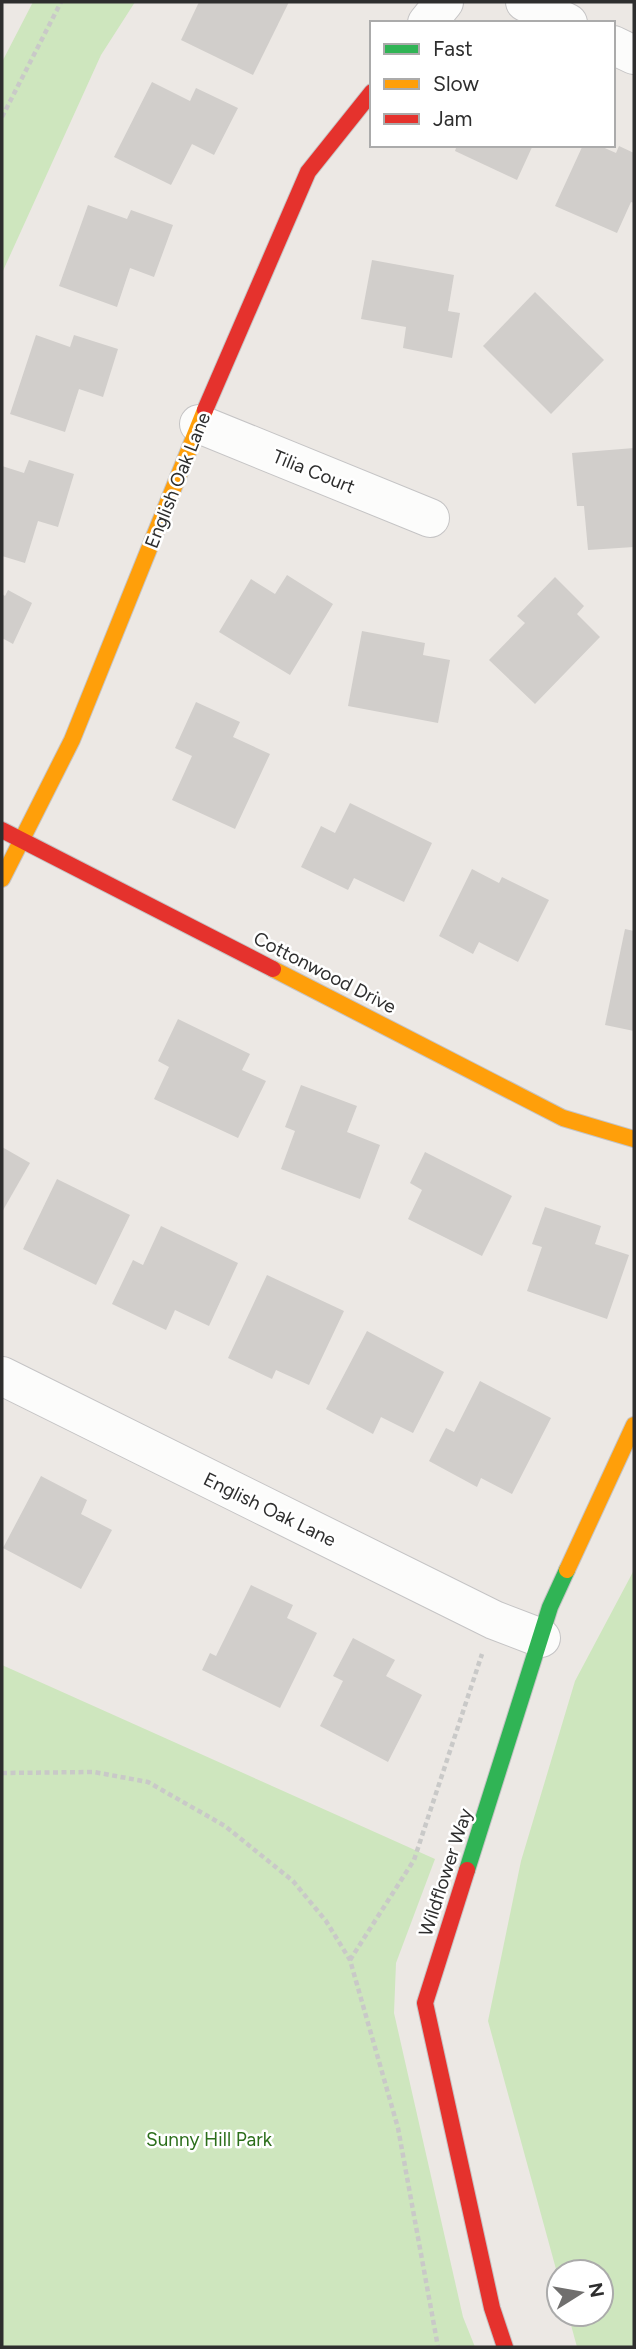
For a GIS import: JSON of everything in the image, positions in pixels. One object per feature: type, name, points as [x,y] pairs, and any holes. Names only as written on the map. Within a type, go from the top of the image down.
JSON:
[{"type":"street","points":[[429,21],[444,2]]},
{"type":"street","points":[[525,2],[564,21]]},
{"type":"street","points":[[615,46],[634,55]]},
{"type":"street","name":"English Oak Lane","points":[[2,879],[72,740],[199,424],[308,172],[370,94]]},
{"type":"street","name":"Tilia Court","points":[[199,424],[429,518]]},
{"type":"street","name":"Cottonwood Drive","points":[[2,830],[563,1118],[634,1139]]},
{"type":"street","name":"English Oak Lane","points":[[2,1376],[494,1620],[541,1637]]},
{"type":"street","name":"Wildflower Way","points":[[505,2347],[492,2308],[425,2003],[550,1607],[634,1425]]},
{"type":"path","points":[[2,117],[61,2]]},
{"type":"path","points":[[350,1960],[414,1860],[494,1620]]},
{"type":"path","points":[[2,1773],[94,1772],[148,1782],[225,1826],[293,1881],[326,1922],[350,1960],[398,2127],[438,2347]]},
{"type":"green space","points":[[33,2],[135,2],[101,55],[2,273],[2,62]]},
{"type":"green space","points":[[634,1570],[634,2347],[577,2347],[572,2328],[615,2328],[615,2258],[553,2258],[488,2021],[521,1861],[575,1681]]},
{"type":"green space","name":"Sunny Hill Park","points":[[2,1665],[435,1859],[396,1963],[394,2013],[463,2317],[475,2347],[2,2347]]},
{"type":"building","points":[[199,2],[289,2],[253,75],[181,40]]},
{"type":"building","points":[[152,82],[190,101],[196,88],[238,108],[214,155],[192,144],[171,185],[114,157]]},
{"type":"building","points":[[619,146],[634,153],[634,203],[631,202],[617,233],[555,206],[582,147],[602,147],[616,153]]},
{"type":"building","points":[[456,147],[532,147],[517,180],[455,151]]},
{"type":"building","points":[[88,205],[127,219],[131,210],[173,225],[154,277],[130,268],[117,307],[59,286]]},
{"type":"building","points":[[372,260],[454,275],[448,311],[460,313],[452,358],[403,348],[406,327],[361,319]]},
{"type":"building","points":[[535,292],[604,360],[551,414],[483,346]]},
{"type":"building","points":[[36,335],[70,347],[74,335],[118,349],[103,397],[79,389],[65,432],[10,414]]},
{"type":"building","points":[[634,448],[634,547],[588,550],[584,506],[577,506],[572,453]]},
{"type":"building","points":[[29,460],[74,474],[58,527],[38,521],[25,563],[2,556],[2,466],[24,473]]},
{"type":"building","points":[[287,575],[333,604],[290,675],[219,632],[251,579],[275,594]]},
{"type":"building","points":[[555,577],[584,606],[577,614],[600,637],[535,704],[489,660],[525,623],[517,616]]},
{"type":"building","points":[[8,590],[32,603],[13,644],[2,638],[2,594],[5,596]]},
{"type":"building","points":[[362,631],[425,643],[423,655],[450,660],[438,723],[348,706]]},
{"type":"building","points":[[196,702],[240,722],[233,737],[270,754],[235,829],[172,800],[192,756],[175,748]]},
{"type":"building","points":[[350,803],[432,843],[404,902],[354,878],[348,890],[301,867],[321,826],[335,833]]},
{"type":"building","points":[[472,869],[499,883],[502,877],[549,900],[518,962],[479,942],[473,954],[439,936]]},
{"type":"building","points":[[625,929],[634,931],[634,1031],[605,1025]]},
{"type":"building","points":[[178,1019],[250,1054],[242,1070],[266,1081],[238,1138],[154,1099],[169,1067],[158,1061]]},
{"type":"building","points":[[301,1085],[357,1106],[347,1132],[380,1145],[360,1199],[281,1169],[295,1131],[285,1127]]},
{"type":"building","points":[[2,1147],[30,1163],[2,1212]]},
{"type":"building","points":[[425,1152],[512,1196],[482,1256],[408,1219],[422,1190],[410,1183]]},
{"type":"building","points":[[57,1179],[130,1215],[96,1285],[23,1249]]},
{"type":"building","points":[[545,1207],[601,1226],[595,1244],[629,1255],[607,1319],[527,1291],[542,1247],[532,1244]]},
{"type":"building","points":[[161,1226],[238,1263],[209,1326],[175,1310],[166,1330],[112,1304],[133,1260],[143,1265]]},
{"type":"building","points":[[267,1275],[344,1311],[309,1385],[276,1370],[272,1379],[228,1358]]},
{"type":"building","points":[[367,1331],[444,1372],[413,1433],[381,1417],[373,1434],[326,1409]]},
{"type":"building","points":[[480,1381],[551,1418],[512,1494],[481,1478],[477,1487],[429,1461],[446,1428],[454,1432]]},
{"type":"building","points":[[41,1476],[87,1500],[81,1514],[112,1530],[81,1589],[3,1548]]},
{"type":"building","points":[[251,1585],[293,1605],[287,1618],[317,1633],[280,1708],[202,1670],[210,1653],[216,1656]]},
{"type":"building","points":[[353,1638],[395,1660],[386,1676],[422,1695],[388,1762],[320,1726],[343,1681],[333,1676]]},
{"type":"traffic: fast","points":[[467,1870],[550,1607],[567,1570]]},
{"type":"traffic: slow","points":[[2,879],[72,740],[205,410]]},
{"type":"traffic: slow","points":[[273,969],[563,1118],[634,1139]]},
{"type":"traffic: slow","points":[[567,1570],[634,1425]]},
{"type":"traffic: jam","points":[[205,410],[308,172],[370,94]]},
{"type":"traffic: jam","points":[[2,830],[273,969]]},
{"type":"traffic: jam","points":[[467,1870],[425,2003],[492,2308],[505,2347]]}]
